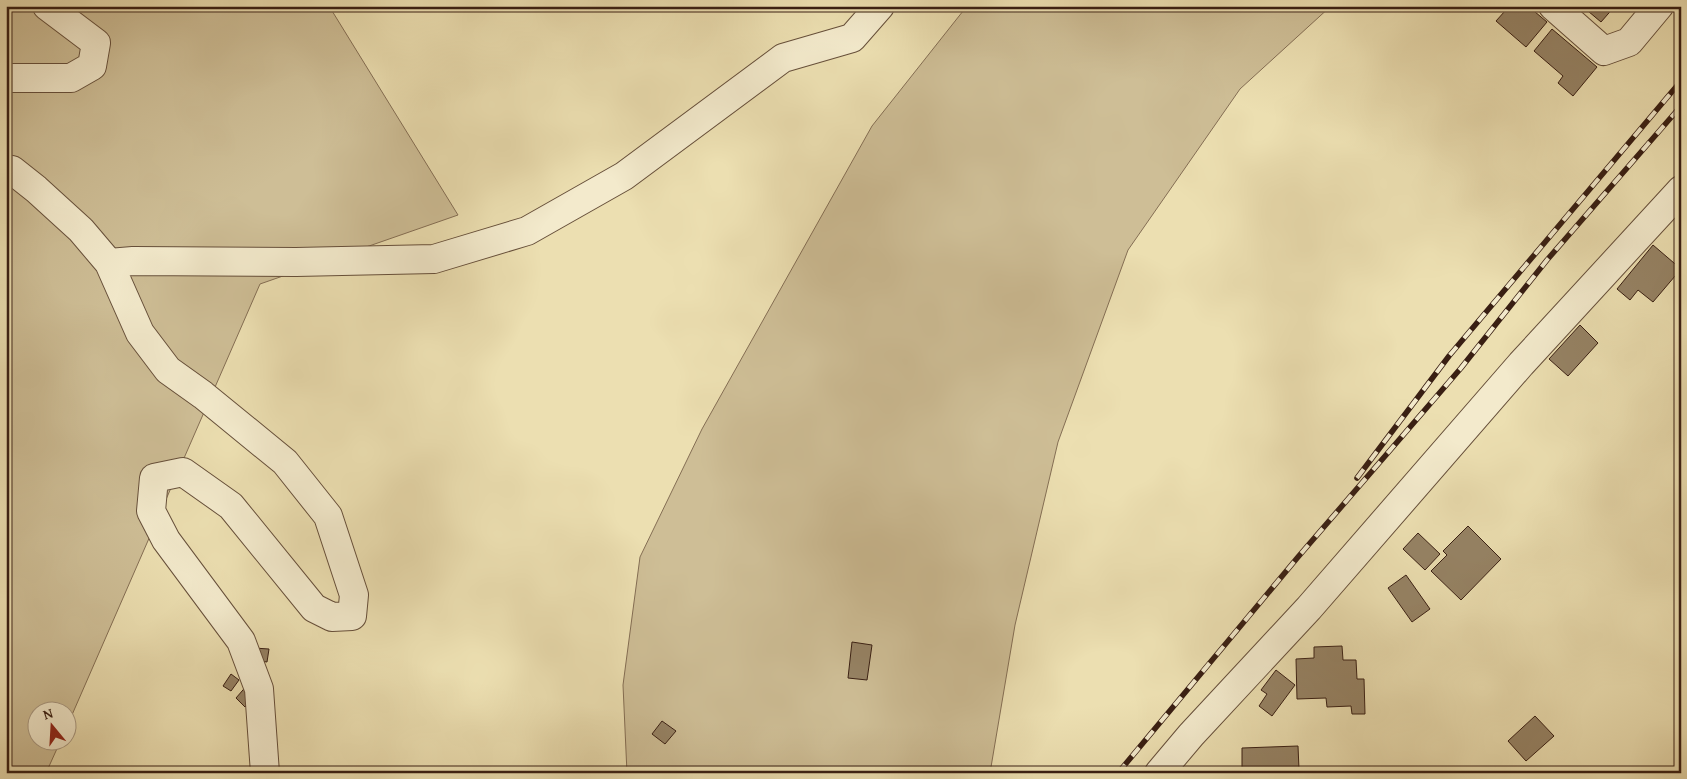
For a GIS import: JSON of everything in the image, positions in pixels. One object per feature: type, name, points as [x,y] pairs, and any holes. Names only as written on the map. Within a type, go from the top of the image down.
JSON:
[{"type":"street","points":[[6,78],[71,78],[92,66],[96,43],[47,6]]},
{"type":"street","points":[[109,263],[133,261],[296,262],[434,259],[527,231],[624,176],[783,58],[852,38],[880,6]]},
{"type":"street","points":[[1553,6],[1604,51],[1629,42],[1659,6]]},
{"type":"street","points":[[6,169],[12,170],[36,189],[81,230],[109,263],[140,333],[168,370],[202,394],[285,462],[328,516],[354,595],[352,616],[332,617],[314,608],[231,506],[183,472],[154,478],[151,511],[166,540],[241,641],[259,688],[265,773]]},
{"type":"street","points":[[1159,773],[1191,734],[1309,608],[1521,364],[1681,190]]},
{"type":"shaded area","points":[[6,6],[329,6],[458,215],[260,284],[78,702],[28,702],[28,752],[55,752],[46,773],[6,773]]},
{"type":"shaded area","points":[[967,6],[1331,6],[1240,89],[1128,250],[1058,442],[1015,625],[990,773],[627,773],[623,685],[640,557],[702,429],[872,126]]},
{"type":"building","points":[[1499,6],[1528,6],[1547,22],[1526,47],[1496,21],[1505,11]]},
{"type":"building","points":[[1582,6],[1615,6],[1601,22]]},
{"type":"building","points":[[1552,29],[1597,67],[1573,96],[1558,83],[1563,76],[1534,51]]},
{"type":"building","points":[[1653,245],[1681,269],[1653,302],[1638,290],[1630,300],[1617,289]]},
{"type":"building","points":[[1580,325],[1598,343],[1568,376],[1549,359]]},
{"type":"building","points":[[1468,526],[1501,559],[1461,600],[1431,571],[1447,555],[1443,551]]},
{"type":"building","points":[[1418,533],[1440,554],[1425,570],[1403,549]]},
{"type":"building","points":[[1406,575],[1430,609],[1412,622],[1388,588]]},
{"type":"building","points":[[852,642],[872,645],[867,680],[848,678]]},
{"type":"building","points":[[1342,646],[1343,660],[1356,660],[1357,679],[1364,679],[1365,714],[1352,714],[1351,706],[1327,707],[1326,698],[1297,699],[1296,659],[1314,658],[1314,647]]},
{"type":"building","points":[[254,648],[269,649],[267,662],[252,660]]},
{"type":"building","points":[[1276,670],[1295,685],[1272,716],[1259,706],[1267,694],[1261,690]]},
{"type":"building","points":[[231,674],[239,680],[231,691],[223,686]]},
{"type":"building","points":[[249,683],[259,692],[245,707],[236,698]]},
{"type":"building","points":[[1535,716],[1554,736],[1526,761],[1508,741]]},
{"type":"building","points":[[662,721],[676,731],[665,744],[652,734]]},
{"type":"building","points":[[1298,746],[1299,769],[1324,768],[1325,773],[1242,773],[1242,748]]},
{"type":"railway","points":[[1357,478],[1449,356],[1681,81]]},
{"type":"railway","points":[[1118,773],[1298,557],[1461,368],[1547,260],[1681,106]]}]
